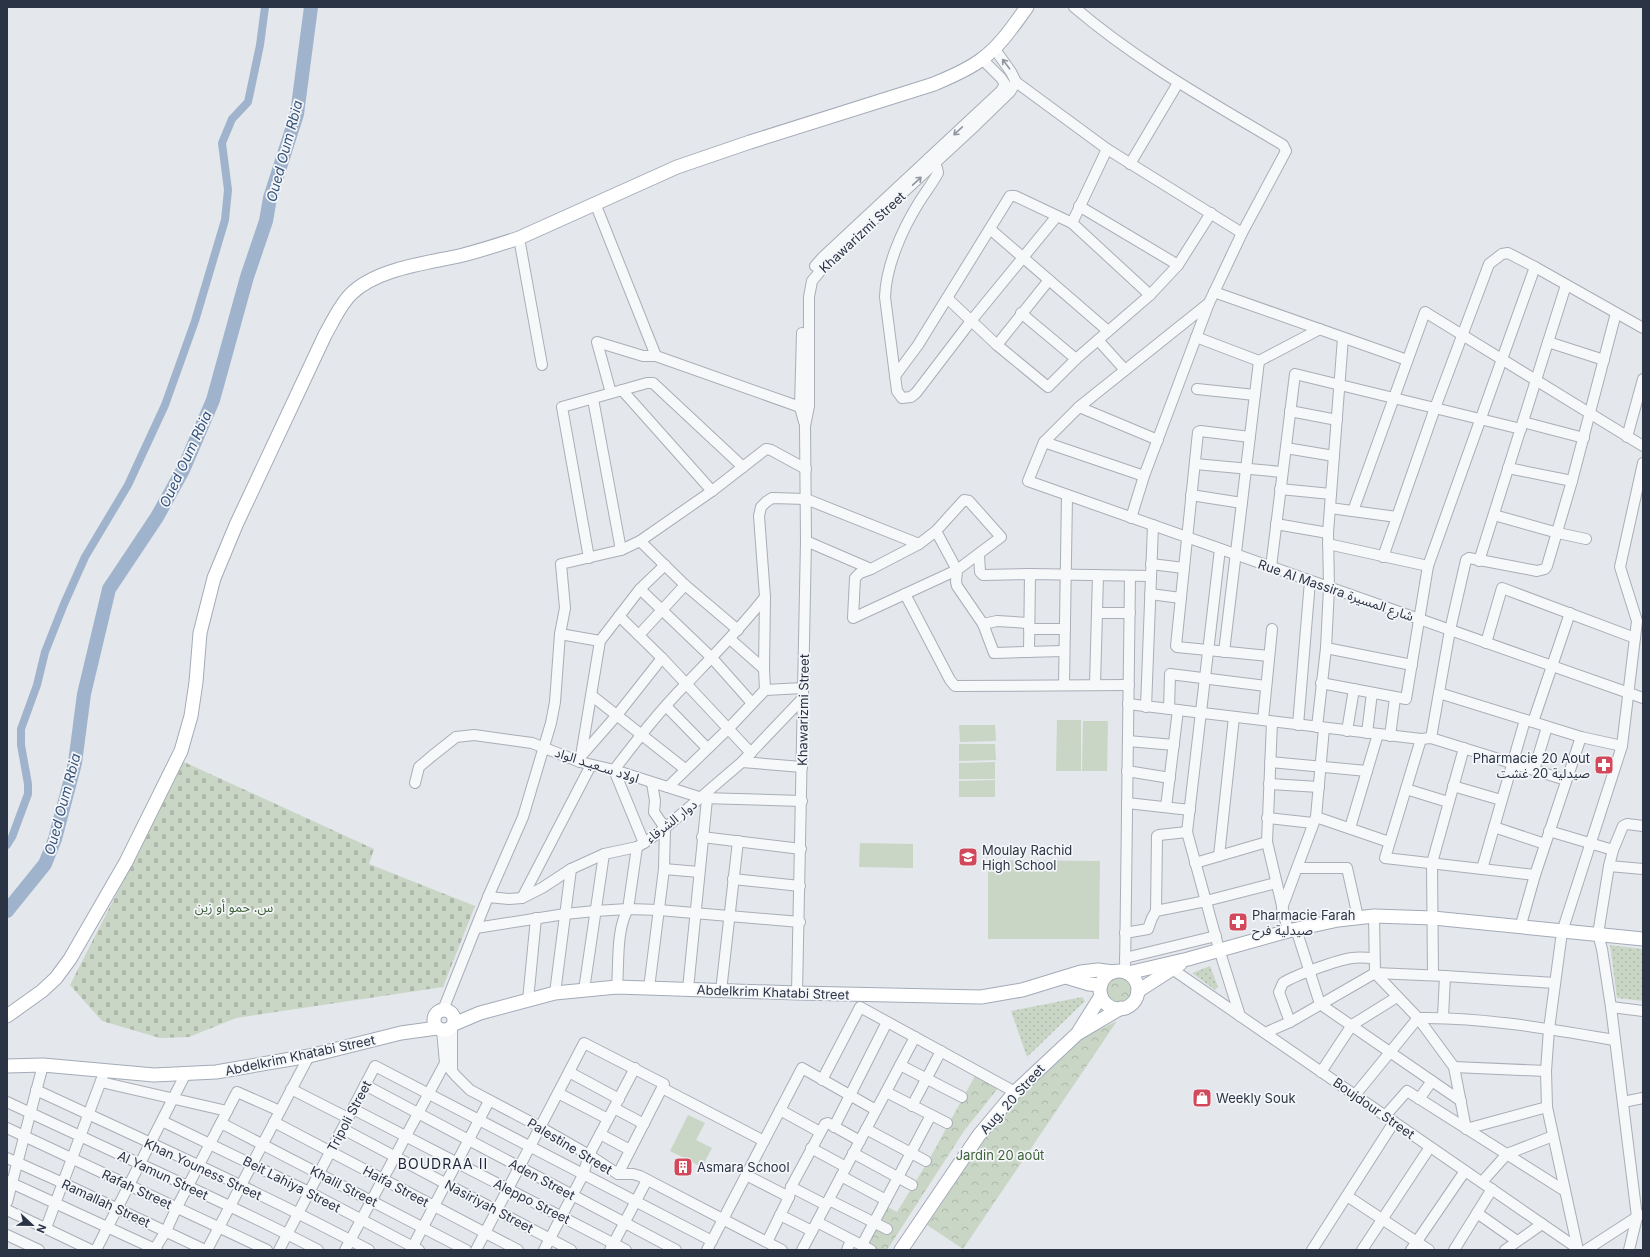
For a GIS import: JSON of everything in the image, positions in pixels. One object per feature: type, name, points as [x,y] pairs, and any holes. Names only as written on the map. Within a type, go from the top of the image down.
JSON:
[{"type":"main road","points":[[7,1016],[42,991],[56,978],[70,958],[126,862],[181,751],[192,709],[200,633],[214,578],[236,524],[325,335],[337,312],[355,290],[368,282],[387,274],[519,238],[677,167],[750,142],[934,84],[956,74],[982,59],[994,48],[1027,7]]},
{"type":"main road","points":[[1077,1034],[1132,1003],[1138,991],[1188,959],[1219,949],[1292,930],[1338,920],[1374,916],[1433,918],[1520,928],[1643,939]]},
{"type":"main road","name":"Abdelkrim Khatabi Street","points":[[7,1066],[43,1065],[154,1075],[216,1072],[308,1056],[555,993],[617,987],[981,997],[1022,990],[1080,972],[1122,972],[1188,959]]},
{"type":"main road","points":[[1077,1034],[1101,991],[1106,976],[1122,972],[1136,981],[1138,991]]},
{"type":"main road","points":[[1066,977],[1089,984],[1101,991],[1107,1004],[1111,1007],[1121,1008]]},
{"type":"main road","name":"Aug. 20 Street","points":[[901,1250],[979,1135],[1015,1092],[1077,1034]]},
{"type":"street","points":[[1074,7],[1143,61],[1283,144],[1285,148],[1285,154],[1242,233],[1209,303],[1144,476],[1131,518]]},
{"type":"street","points":[[994,48],[1012,72],[1016,82],[1106,149],[1242,233]]},
{"type":"street","points":[[982,59],[1005,84],[1016,82]]},
{"type":"street","name":"Khawarizmi Street","points":[[797,993],[800,922],[806,541],[804,340],[812,280],[877,212],[974,122],[1010,92],[1016,82]]},
{"type":"street","points":[[1130,164],[1178,83]]},
{"type":"street","name":"Khawarizmi Street","points":[[974,122],[1001,91],[1005,84]]},
{"type":"street","points":[[1072,223],[1106,149]]},
{"type":"street","points":[[932,161],[937,168],[938,173],[909,219],[890,263],[886,283],[885,297],[895,376],[898,395],[902,398],[911,397],[916,393],[971,321],[1057,216]]},
{"type":"street","points":[[895,376],[918,345],[1012,195],[1072,223],[1150,296]]},
{"type":"street","points":[[595,203],[656,356]]},
{"type":"street","points":[[1079,206],[1178,265]]},
{"type":"street","points":[[947,298],[997,345],[1048,387],[1076,359],[1150,296],[1178,265],[1211,213]]},
{"type":"street","points":[[990,229],[1108,331]]},
{"type":"street","points":[[519,238],[542,365]]},
{"type":"street","points":[[1383,557],[1462,335],[1490,264],[1496,258],[1502,254],[1508,253],[1643,328]]},
{"type":"street","points":[[1321,683],[1406,699],[1428,566],[1535,267]]},
{"type":"street","points":[[997,345],[1021,313],[1049,280]]},
{"type":"street","points":[[1479,561],[1566,285]]},
{"type":"street","points":[[1214,292],[1407,360]]},
{"type":"street","points":[[1144,476],[1044,442],[1080,408],[1209,303]]},
{"type":"street","points":[[1353,511],[1425,312],[1643,446]]},
{"type":"street","points":[[1021,313],[1076,359]]},
{"type":"street","points":[[1535,875],[1384,858],[1406,790],[1426,739],[1439,693],[1450,630],[1465,561],[1467,558],[1542,570],[1547,566],[1558,533],[1584,438],[1616,313]]},
{"type":"street","points":[[1196,337],[1259,361],[1320,330]]},
{"type":"street","points":[[1282,908],[1315,820],[1319,787],[1321,683],[1326,648],[1329,588],[1328,533],[1343,338]]},
{"type":"street","points":[[1098,340],[1126,370]]},
{"type":"street","points":[[611,394],[597,342],[643,356],[656,356],[804,407]]},
{"type":"street","points":[[1548,342],[1604,360]]},
{"type":"street","points":[[1224,652],[1259,361]]},
{"type":"street","points":[[1271,567],[1295,374],[1480,419],[1584,438]]},
{"type":"street","points":[[1627,437],[1643,379]]},
{"type":"street","points":[[589,558],[562,407],[647,383],[655,384],[743,467]]},
{"type":"street","points":[[1197,389],[1255,395]]},
{"type":"street","points":[[622,390],[712,490]]},
{"type":"street","points":[[593,399],[622,550]]},
{"type":"street","points":[[1080,408],[1158,440]]},
{"type":"street","points":[[1290,412],[1337,420]]},
{"type":"street","points":[[1250,437],[1199,431],[1176,646],[1269,656]]},
{"type":"street","name":"Rue Al Massira شارع المسيرة","points":[[1044,442],[1028,481],[1643,698]]},
{"type":"street","points":[[1286,448],[1334,456]]},
{"type":"street","points":[[345,1250],[429,1094],[448,1067],[445,1021],[476,928],[523,817],[552,723],[560,634],[565,608],[561,564],[622,550],[640,541],[712,490],[764,450],[768,449],[806,469]]},
{"type":"street","points":[[1195,464],[1282,472]]},
{"type":"street","points":[[1640,1215],[1584,1249],[1565,1191],[1553,1136],[1547,1107],[1546,1071],[1549,1029],[1562,932],[1622,746],[1637,626],[1636,616],[1620,567],[1643,464]]},
{"type":"street","points":[[1508,468],[1572,481]]},
{"type":"street","points":[[1280,489],[1331,494]]},
{"type":"street","points":[[1064,685],[1067,495]]},
{"type":"street","points":[[1192,496],[1242,503]]},
{"type":"street","points":[[668,787],[729,728],[765,690],[765,597],[760,516],[762,507],[766,502],[772,498],[806,499],[919,544]]},
{"type":"street","points":[[964,500],[969,500],[1001,535],[1000,539],[957,570],[852,618],[855,578],[860,573],[871,569],[919,544],[936,531],[964,500]]},
{"type":"street","points":[[1330,508],[1397,517]]},
{"type":"street","points":[[1494,515],[1558,533],[1586,539]]},
{"type":"street","points":[[1276,524],[1328,533]]},
{"type":"street","points":[[1146,706],[1153,525]]},
{"type":"street","points":[[936,531],[957,570],[957,586],[983,624],[994,653],[1064,651]]},
{"type":"street","points":[[640,541],[685,585],[738,630]]},
{"type":"street","points":[[806,541],[871,569]]},
{"type":"street","points":[[1328,544],[1428,566]]},
{"type":"street","points":[[1220,549],[1187,832],[1219,949],[1240,1016]]},
{"type":"street","points":[[979,555],[980,572],[982,574],[1151,576]]},
{"type":"street","points":[[1151,564],[1184,568]]},
{"type":"street","points":[[581,758],[600,642],[640,589],[665,565]]},
{"type":"street","points":[[1029,652],[1030,574]]},
{"type":"street","points":[[1095,685],[1098,575]]},
{"type":"street","points":[[1122,972],[1125,958],[1130,576]]},
{"type":"street","points":[[1298,725],[1310,581]]},
{"type":"street","points":[[639,635],[685,585]]},
{"type":"street","points":[[1486,643],[1501,588],[1635,638]]},
{"type":"street","points":[[640,589],[712,658],[752,704]]},
{"type":"street","points":[[905,594],[950,680],[955,686],[1129,685]]},
{"type":"street","points":[[1150,594],[1181,598]]},
{"type":"street","points":[[617,987],[621,928],[628,910],[640,845],[614,770],[686,683],[730,639],[765,597]]},
{"type":"street","points":[[1097,613],[1130,613]]},
{"type":"street","points":[[1482,869],[1512,763],[1552,666],[1570,613]]},
{"type":"street","points":[[619,616],[662,658],[751,752]]},
{"type":"street","points":[[983,624],[996,621],[1065,629]]},
{"type":"street","points":[[1272,629],[1266,686],[1270,762],[1267,842],[1282,908],[1310,972],[1320,1004],[1461,1101]]},
{"type":"street","points":[[560,634],[600,642]]},
{"type":"street","points":[[730,639],[764,668]]},
{"type":"street","points":[[1326,648],[1412,665]]},
{"type":"street","points":[[581,758],[662,658]]},
{"type":"street","points":[[1166,807],[1174,745],[1174,710],[1170,674],[1266,686]]},
{"type":"street","points":[[765,690],[803,693]]},
{"type":"street","points":[[1347,730],[1354,690]]},
{"type":"street","name":"دوار الشرفاء","points":[[488,897],[509,899],[522,898],[542,888],[571,869],[604,854],[640,845],[704,798],[742,762],[803,693]]},
{"type":"street","points":[[1367,733],[1372,693]]},
{"type":"street","points":[[1439,693],[1581,737],[1622,746]]},
{"type":"street","points":[[591,695],[686,769]]},
{"type":"street","points":[[1390,736],[1395,698]]},
{"type":"street","points":[[1128,704],[1390,736],[1426,739],[1464,748],[1566,780]]},
{"type":"street","points":[[666,706],[707,748]]},
{"type":"street","points":[[1219,856],[1234,717]]},
{"type":"street","points":[[1534,770],[1547,727]]},
{"type":"street","points":[[1350,828],[1378,734]]},
{"type":"street","name":"اولاد سـعيـد الواد","points":[[415,783],[419,767],[456,737],[474,735],[532,743],[544,748],[581,758],[591,765],[614,770],[704,798],[802,801]]},
{"type":"street","points":[[1520,928],[1549,831],[1581,737]]},
{"type":"street","points":[[1128,742],[1174,745]]},
{"type":"street","points":[[1433,975],[1432,863],[1452,786],[1464,748]]},
{"type":"street","points":[[742,762],[802,767]]},
{"type":"street","points":[[1270,762],[1367,772]]},
{"type":"street","points":[[522,898],[591,765]]},
{"type":"street","points":[[1128,772],[1170,778]]},
{"type":"street","points":[[649,988],[664,869],[665,828],[654,812],[655,801],[652,783]]},
{"type":"street","points":[[1269,784],[1319,787]]},
{"type":"street","points":[[1452,786],[1502,800]]},
{"type":"street","points":[[1406,790],[1448,802]]},
{"type":"street","points":[[688,989],[702,837],[704,798]]},
{"type":"street","points":[[1127,803],[1190,810]]},
{"type":"street","points":[[1267,818],[1315,820],[1350,828],[1390,842]]},
{"type":"street","points":[[1629,1250],[1640,1215],[1614,1040],[1611,1007],[1602,949],[1598,934],[1609,866],[1613,850],[1622,828],[1625,824],[1643,826]]},
{"type":"street","points":[[1494,827],[1545,844]]},
{"type":"street","points":[[1549,831],[1613,850]]},
{"type":"street","points":[[1125,933],[1148,929],[1156,911],[1157,836],[1187,832]]},
{"type":"street","points":[[702,837],[801,849]]},
{"type":"street","points":[[721,991],[738,841]]},
{"type":"street","points":[[1195,863],[1267,842]]},
{"type":"street","points":[[584,990],[604,854]]},
{"type":"street","points":[[1609,866],[1643,869]]},
{"type":"street","points":[[1297,868],[1348,869],[1358,917]]},
{"type":"street","points":[[555,993],[571,869]]},
{"type":"street","points":[[664,869],[699,872]]},
{"type":"street","points":[[733,879],[800,886]]},
{"type":"street","points":[[1156,911],[1206,901],[1276,883]]},
{"type":"street","points":[[476,928],[565,914],[628,910],[659,910],[800,922]]},
{"type":"street","points":[[1374,916],[1375,973],[1418,1018],[1454,1067],[1466,1129]]},
{"type":"street","points":[[528,1000],[536,918]]},
{"type":"street","points":[[1125,958],[1216,936]]},
{"type":"street","points":[[1290,1022],[1279,995],[1280,987],[1286,981],[1346,959],[1374,958]]},
{"type":"street","name":"Boujdour Street","points":[[1172,969],[1542,1224],[1584,1249]]},
{"type":"street","points":[[1265,1033],[1290,1022],[1375,973],[1433,975],[1555,984]]},
{"type":"street","points":[[1444,1017],[1445,976]]},
{"type":"street","points":[[1321,1072],[1352,1026],[1397,997]]},
{"type":"street","points":[[822,1080],[860,1007],[1015,1092]]},
{"type":"street","points":[[1611,1007],[1643,1011]]},
{"type":"street","points":[[1355,1095],[1389,1051],[1418,1018],[1444,1017],[1549,1029],[1614,1040]]},
{"type":"street","points":[[834,1127],[887,1022]]},
{"type":"street","points":[[802,1250],[915,1037]]},
{"type":"street","points":[[476,1250],[584,1043],[664,1084],[618,1174]]},
{"type":"street","points":[[912,1106],[941,1051]]},
{"type":"street","points":[[206,1250],[308,1056]]},
{"type":"street","points":[[7,1202],[10,1182],[17,1163],[43,1065]]},
{"type":"street","points":[[900,1065],[962,1097]]},
{"type":"street","name":"Tripoli Street","points":[[279,1250],[375,1066],[429,1094]]},
{"type":"street","name":"Palestine Street","points":[[448,1067],[465,1086],[489,1101],[540,1127],[618,1174],[633,1174],[647,1180],[782,1250]]},
{"type":"street","points":[[1454,1067],[1546,1071]]},
{"type":"street","points":[[544,1250],[584,1175],[589,1156],[635,1068]]},
{"type":"street","points":[[429,1094],[635,1202],[710,1246],[802,1068],[876,1110]]},
{"type":"street","points":[[46,1228],[105,1070]]},
{"type":"street","points":[[568,1072],[616,1103],[644,1124]]},
{"type":"street","points":[[96,1250],[186,1073]]},
{"type":"street","points":[[1419,1099],[1432,1081]]},
{"type":"street","points":[[101,1082],[228,1111]]},
{"type":"street","name":"Aden Street","points":[[365,1085],[676,1250]]},
{"type":"street","points":[[662,1088],[764,1141]]},
{"type":"street","name":"Aleppo Street","points":[[291,1089],[406,1137],[562,1216],[612,1247],[626,1250]]},
{"type":"street","name":"Khan Youness Street","points":[[36,1090],[241,1186],[369,1250]]},
{"type":"street","points":[[10,1182],[155,1250],[237,1092],[280,1111]]},
{"type":"street","points":[[886,1092],[947,1123]]},
{"type":"street","points":[[1312,1250],[1347,1196],[1406,1092],[1565,1191]]},
{"type":"street","points":[[558,1094],[608,1119]]},
{"type":"street","points":[[1623,1102],[1643,1098]]},
{"type":"street","points":[[414,1249],[423,1227],[489,1101]]},
{"type":"street","name":"Al Yamun Street","points":[[7,1102],[188,1186],[318,1250]]},
{"type":"street","points":[[1466,1129],[1547,1107]]},
{"type":"street","points":[[780,1110],[820,1132]]},
{"type":"street","points":[[862,1245],[931,1115]]},
{"type":"street","name":"Beit Lahiya Street","points":[[162,1121],[310,1192],[362,1219],[414,1249]]},
{"type":"street","name":"Khalil Street","points":[[221,1122],[466,1250]]},
{"type":"street","name":"Haifa Street","points":[[274,1122],[518,1250]]},
{"type":"street","points":[[767,1242],[811,1148],[826,1123],[860,1141]]},
{"type":"street","name":"Rafah Street","points":[[7,1128],[267,1250]]},
{"type":"street","name":"Nasiriyah Street","points":[[343,1129],[571,1250]]},
{"type":"street","points":[[866,1129],[926,1161]]},
{"type":"street","points":[[600,1134],[630,1150]]},
{"type":"street","points":[[1482,1182],[1507,1154],[1553,1136]]},
{"type":"street","points":[[1362,1250],[1430,1147]]},
{"type":"street","points":[[811,1148],[846,1166]]},
{"type":"street","points":[[854,1153],[912,1185]]},
{"type":"street","name":"Ramallah Street","points":[[7,1158],[206,1250]]},
{"type":"street","points":[[1414,1246],[1465,1171]]},
{"type":"street","points":[[746,1176],[790,1192],[827,1202],[887,1229]]},
{"type":"street","points":[[841,1176],[886,1200]]},
{"type":"street","points":[[612,1247],[647,1180]]},
{"type":"street","points":[[1454,1250],[1492,1189]]},
{"type":"street","points":[[1347,1196],[1382,1220],[1414,1246],[1429,1250]]},
{"type":"street","points":[[7,1210],[91,1250]]},
{"type":"street","points":[[1477,1213],[1518,1241]]},
{"type":"street","points":[[780,1215],[812,1231]]},
{"type":"street","points":[[817,1222],[871,1250]]},
{"type":"street","points":[[1505,1250],[1542,1224]]},
{"type":"street","points":[[7,1235],[39,1250]]},
{"type":"street","points":[[847,1250],[851,1240]]},
{"type":"green space","points":[[1057,720],[1081,720],[1081,771],[1056,771]]},
{"type":"green space","points":[[1083,721],[1108,721],[1107,771],[1082,771]]},
{"type":"green space","points":[[959,725],[995,725],[996,741],[960,742]]},
{"type":"green space","points":[[959,744],[995,744],[996,760],[959,761]]},
{"type":"green space","name":"س. حمو أو زين","points":[[184,762],[374,849],[369,864],[475,906],[443,987],[236,1018],[189,1037],[160,1038],[102,1021],[70,985]]},
{"type":"green space","points":[[995,762],[995,779],[959,779],[959,763]]},
{"type":"green space","points":[[995,780],[995,797],[959,797],[959,781]]},
{"type":"green space","points":[[860,843],[913,844],[913,868],[859,867]]},
{"type":"green space","points":[[988,860],[1100,861],[1099,939],[988,939]]},
{"type":"green space","points":[[1610,945],[1643,949],[1643,1001],[1617,998]]},
{"type":"green space","points":[[1210,966],[1218,987],[1215,990],[1192,973]]},
{"type":"green space","points":[[1119,976],[1129,980],[1133,990],[1129,1000],[1119,1004],[1109,1000],[1105,990],[1109,980]]},
{"type":"green space","points":[[1082,997],[1085,1001],[1027,1057],[1011,1011]]},
{"type":"green space","name":"Jardin 20 août","points":[[1117,1021],[963,1249],[927,1225],[986,1137],[1012,1106],[1048,1068],[1079,1039]]},
{"type":"green space","points":[[976,1074],[999,1087],[964,1131],[887,1250],[872,1250],[863,1245],[884,1205],[897,1212],[930,1158]]},
{"type":"green space","points":[[688,1115],[705,1123],[696,1140],[712,1148],[702,1167],[670,1151]]},
{"type":"waterway","points":[[7,845],[12,837],[28,794],[28,784],[21,745],[21,729],[37,685],[45,652],[85,557],[128,485],[165,405],[195,321],[225,220],[228,190],[222,143],[232,119],[248,102],[260,45],[265,7]]},
{"type":"waterway","name":"Oued Oum Rbia","points":[[7,911],[45,864],[55,839],[75,763],[84,694],[109,589],[157,517],[183,470],[213,400],[247,277],[266,221],[270,198],[297,114],[311,7]]},
{"type":"place","name":"Pharmacie 20 Aout صيدلية 20 غشت","points":[[1604,765]]},
{"type":"place","name":"Moulay Rachid High School","points":[[968,857]]},
{"type":"place","name":"Pharmacie Farah صيدلية فرح","points":[[1238,922]]},
{"type":"place","name":"Weekly Souk","points":[[1202,1098]]},
{"type":"place","name":"Asmara School","points":[[683,1167]]},
{"type":"district","name":"BOUDRAA II","points":[[443,1163]]}]
